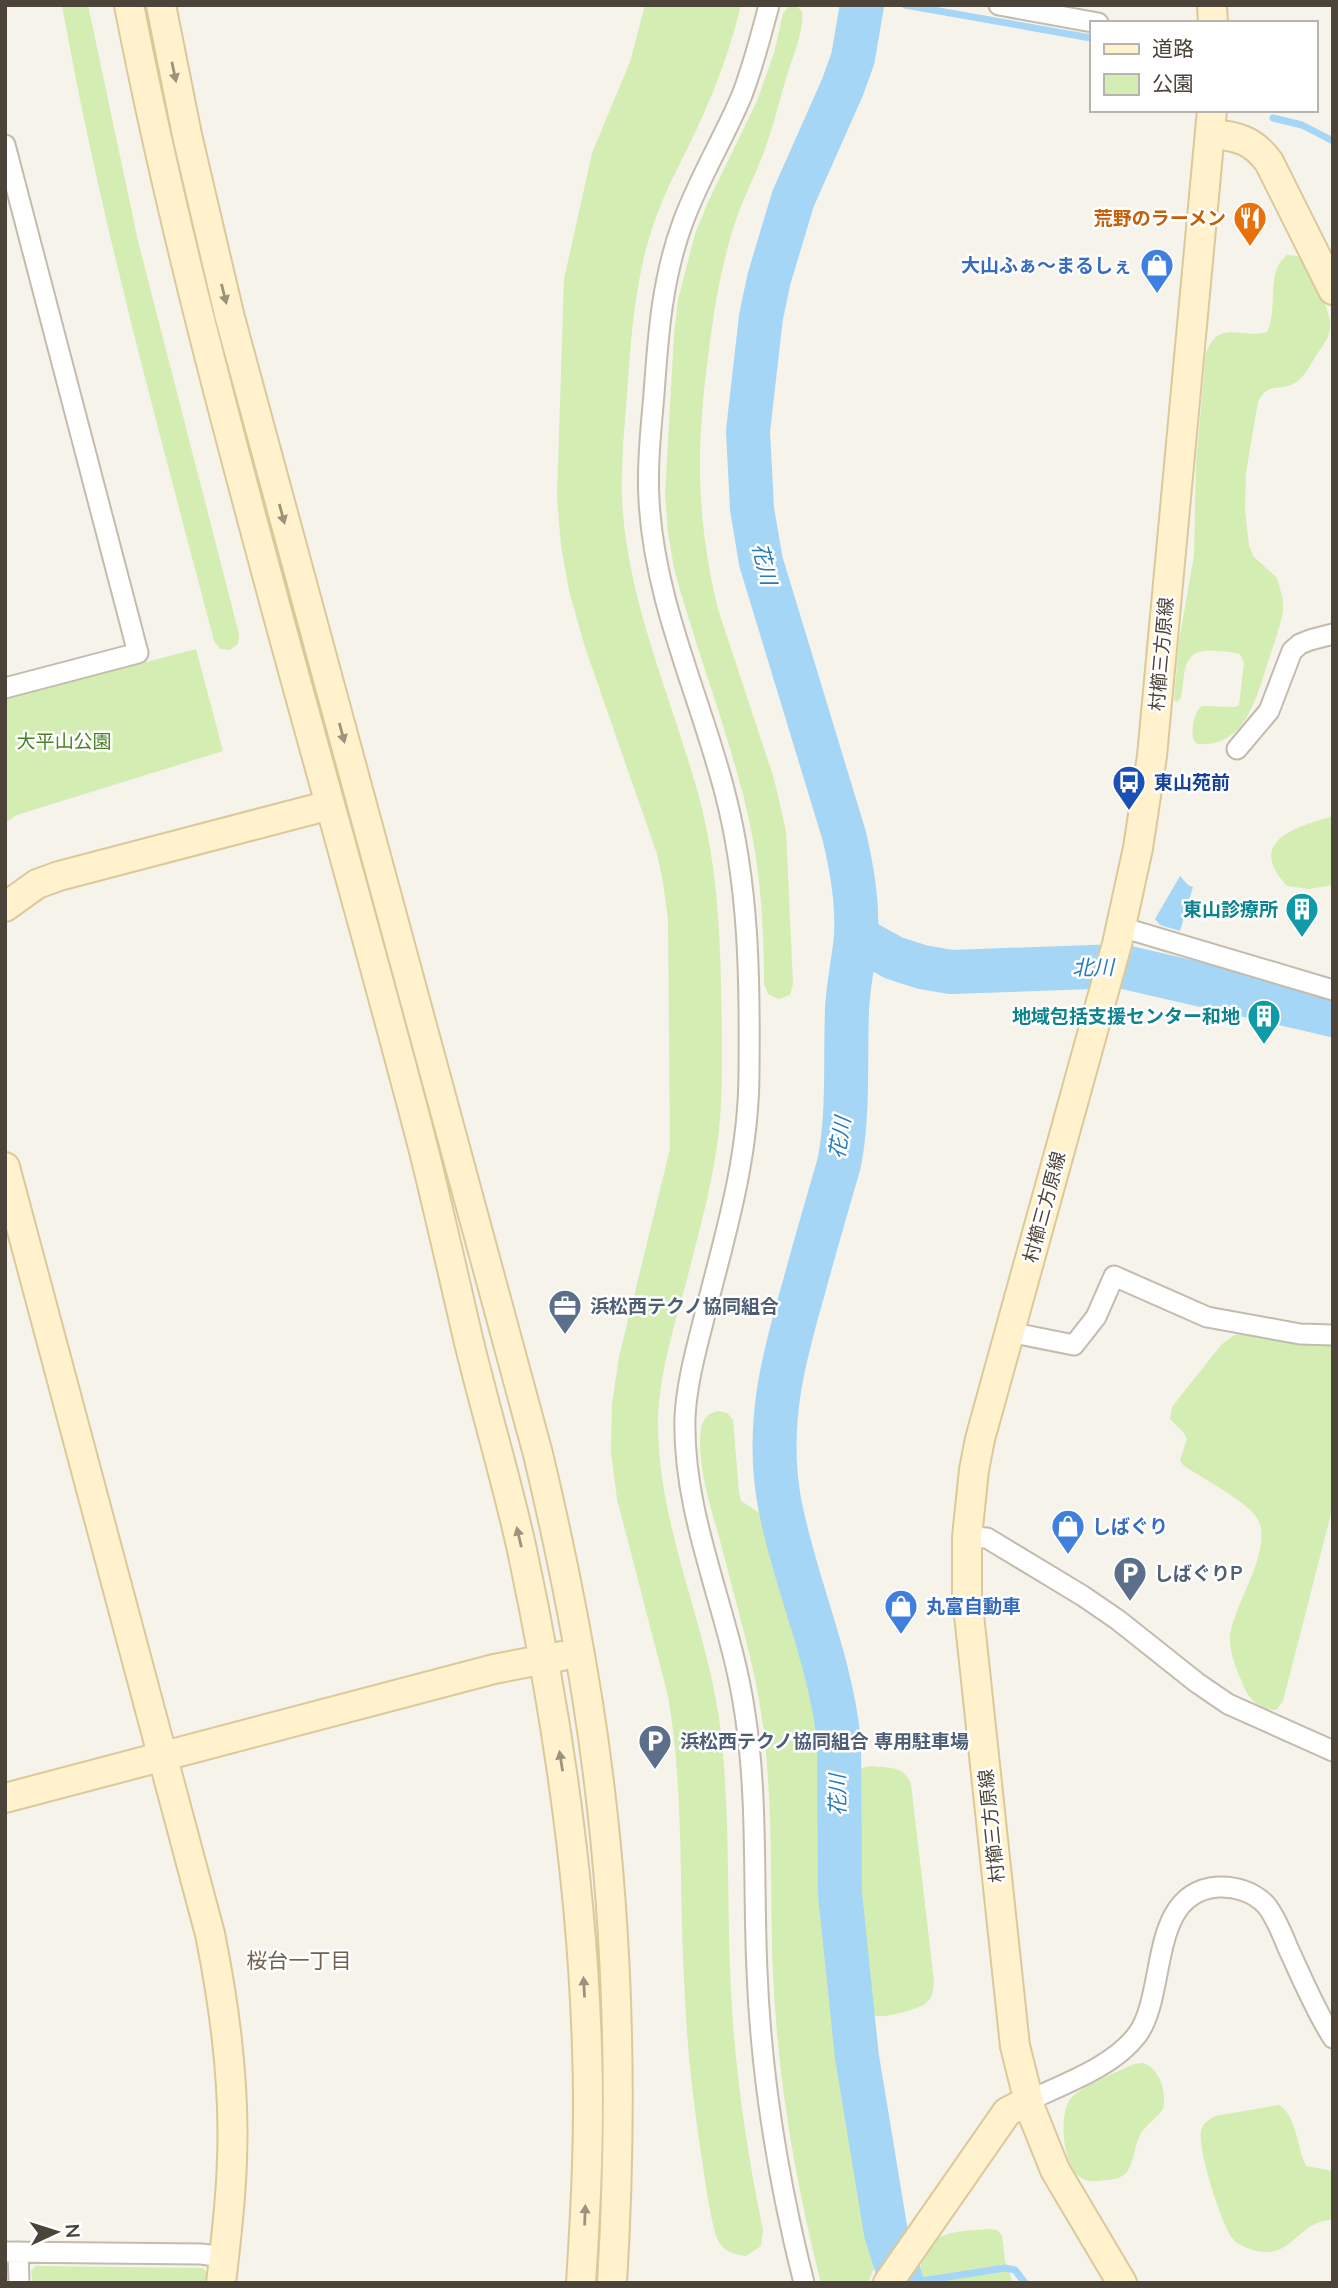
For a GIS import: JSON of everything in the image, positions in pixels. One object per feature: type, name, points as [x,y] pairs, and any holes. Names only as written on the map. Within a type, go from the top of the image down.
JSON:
[{"type":"street","points":[[130,5],[157,141],[200,322],[424,1153],[521,1546],[566,1797],[583,1966],[588,2137],[581,2283]]},
{"type":"street","points":[[160,5],[229,314],[538,1454],[580,1653],[600,1793],[615,1965],[618,2137],[611,2283]]},
{"type":"street","points":[[769,5],[742,95],[693,195],[670,263],[658,333],[649,496],[658,571],[724,787],[734,828],[746,913],[749,1073],[745,1143],[737,1189],[691,1371],[685,1409],[685,1448],[689,1486],[746,1714],[757,1974],[764,2065],[778,2167],[804,2283]]},
{"type":"street","points":[[999,5],[1090,22]]},
{"type":"street","points":[[1212,122],[1253,144],[1262,152],[1333,290]]},
{"type":"street","name":"村櫛三方原線","points":[[1122,2283],[1055,2170],[1028,2101],[1015,2046],[970,1628],[967,1538],[980,1439],[1119,935],[1138,848],[1152,756],[1212,122]]},
{"type":"street","points":[[6,149],[138,653],[6,684]]},
{"type":"street","points":[[1237,749],[1269,711],[1292,651],[1300,644],[1333,634]]},
{"type":"street","points":[[5,906],[37,884],[58,876],[330,805]]},
{"type":"street","points":[[1119,935],[1333,990]]},
{"type":"street","points":[[5,1167],[210,1934],[226,2023],[233,2114],[233,2159],[223,2270]]},
{"type":"street","points":[[1009,1332],[1074,1345],[1096,1317],[1114,1276],[1207,1317],[1300,1334],[1333,1335]]},
{"type":"street","points":[[967,1538],[987,1538],[1101,1608],[1228,1704],[1333,1751]]},
{"type":"street","points":[[5,1798],[494,1669],[580,1653]]},
{"type":"street","points":[[888,2283],[1007,2112],[1109,2061],[1126,2049],[1139,2033],[1147,2014],[1167,1930],[1176,1911],[1190,1896],[1209,1888],[1229,1886],[1249,1893],[1265,1905],[1277,1922],[1321,2020],[1333,2038]]},
{"type":"street","points":[[19,2283],[11,2252],[201,2254],[223,2270]]},
{"type":"green space","points":[[62,5],[88,5],[138,241],[239,634],[238,644],[230,650],[220,649],[214,641],[152,404],[112,245]]},
{"type":"green space","points":[[645,5],[741,5],[718,80],[661,205],[643,261],[632,328],[622,499],[632,575],[652,650],[699,797],[716,890],[722,1058],[718,1138],[704,1211],[672,1332],[658,1417],[659,1456],[672,1531],[712,1680],[723,1748],[734,2035],[745,2132],[763,2230],[761,2246],[746,2256],[727,2251],[719,2242],[708,2199],[686,2022],[679,1801],[673,1731],[668,1696],[617,1499],[611,1452],[612,1404],[619,1357],[670,1149],[668,919],[657,854],[585,647],[569,591],[561,545],[557,497],[564,279],[592,153],[630,62]]},
{"type":"green space","points":[[796,6],[802,11],[798,42],[762,158],[737,217],[722,269],[708,357],[700,453],[705,544],[718,609],[774,779],[786,831],[793,984],[790,995],[779,999],[768,994],[764,984],[761,904],[750,824],[733,759],[674,568],[665,495],[678,300],[695,234],[757,101],[774,53],[783,14],[788,7]]},
{"type":"green space","points":[[1287,255],[1297,256],[1303,262],[1325,304],[1330,328],[1324,343],[1301,378],[1289,386],[1266,391],[1258,402],[1246,472],[1245,511],[1249,545],[1253,556],[1277,578],[1283,612],[1258,693],[1246,719],[1226,738],[1213,743],[1197,744],[1193,739],[1193,726],[1202,706],[1239,705],[1244,663],[1240,654],[1223,651],[1206,651],[1191,656],[1185,669],[1181,698],[1177,702],[1174,700],[1179,641],[1194,556],[1196,464],[1206,353],[1217,336],[1224,333],[1267,332],[1272,313],[1276,271]]},
{"type":"green space","name":"大平山公園","points":[[196,649],[223,751],[17,815],[5,823],[5,699]]},
{"type":"green space","points":[[1333,816],[1333,885],[1309,889],[1287,886],[1275,871],[1271,858],[1273,847],[1291,831]]},
{"type":"green space","points":[[1251,1334],[1333,1344],[1333,1506],[1283,1701],[1276,1710],[1259,1705],[1247,1693],[1235,1665],[1230,1642],[1233,1623],[1252,1576],[1261,1544],[1261,1530],[1257,1518],[1234,1497],[1183,1465],[1180,1460],[1187,1439],[1170,1419],[1172,1407],[1221,1345],[1234,1335]]},
{"type":"green space","points":[[718,1411],[727,1413],[733,1420],[741,1501],[768,1518],[772,1526],[815,1674],[825,1720],[830,1927],[845,2059],[876,2250],[876,2263],[868,2283],[821,2283],[796,2168],[775,2014],[770,1819],[760,1703],[708,1497],[700,1455],[702,1424],[707,1416]]},
{"type":"green space","points":[[870,1766],[900,1770],[911,1784],[934,1982],[931,1996],[922,2005],[880,2016],[871,2013],[863,1998],[853,1894],[852,1783],[858,1771]]},
{"type":"green space","points":[[1143,2063],[1154,2070],[1161,2082],[1163,2109],[1141,2133],[1126,2173],[1111,2180],[1083,2179],[1074,2171],[1066,2153],[1064,2118],[1069,2101],[1080,2090],[1098,2080],[1134,2064]]},
{"type":"green space","points":[[1279,2105],[1290,2117],[1306,2166],[1333,2171],[1333,2220],[1311,2226],[1279,2250],[1257,2251],[1238,2243],[1228,2231],[1206,2169],[1201,2131],[1206,2122],[1215,2116]]},
{"type":"green space","points":[[997,2230],[1002,2235],[1005,2261],[1013,2283],[920,2283],[921,2266],[931,2243],[950,2233]]},
{"type":"green space","points":[[36,2266],[203,2268],[208,2274],[207,2283],[33,2283],[31,2271]]},
{"type":"water","points":[[1180,876],[1193,887],[1180,931],[1160,925],[1155,919]]},
{"type":"waterway","name":"花川","points":[[862,5],[853,58],[793,199],[769,279],[761,317],[748,431],[752,509],[761,562],[844,835],[855,897],[856,936],[848,1001],[842,1145],[783,1366],[774,1445],[775,1472],[786,1531],[835,1711],[839,1742],[840,1894],[857,2057],[886,2233],[902,2283]]},
{"type":"waterway","points":[[905,5],[1090,38]]},
{"type":"waterway","points":[[1273,118],[1302,125],[1333,141]]},
{"type":"waterway","name":"北川","points":[[856,937],[894,958],[951,972],[1120,966],[1333,1015]]},
{"type":"waterway","points":[[909,2283],[1005,2268],[1015,2270],[1025,2283]]},
{"type":"place","name":"荒野のラーメン","points":[[1250,248]]},
{"type":"place","name":"大山ふぁ～まるしぇ","points":[[1157,295]]},
{"type":"place","name":"東山苑前","points":[[1129,812]]},
{"type":"place","name":"東山診療所","points":[[1302,939]]},
{"type":"place","name":"地域包括支援センター和地","points":[[1264,1046]]},
{"type":"place","name":"浜松西テクノ協同組合","points":[[565,1336]]},
{"type":"place","name":"しばぐり","points":[[1068,1556]]},
{"type":"place","name":"しばぐりP","points":[[1130,1603]]},
{"type":"place","name":"丸富自動車","points":[[901,1636]]},
{"type":"place","name":"浜松西テクノ協同組合 専用駐車場","points":[[655,1771]]},
{"type":"district","name":"桜台一丁目","points":[[299,1961]]}]
